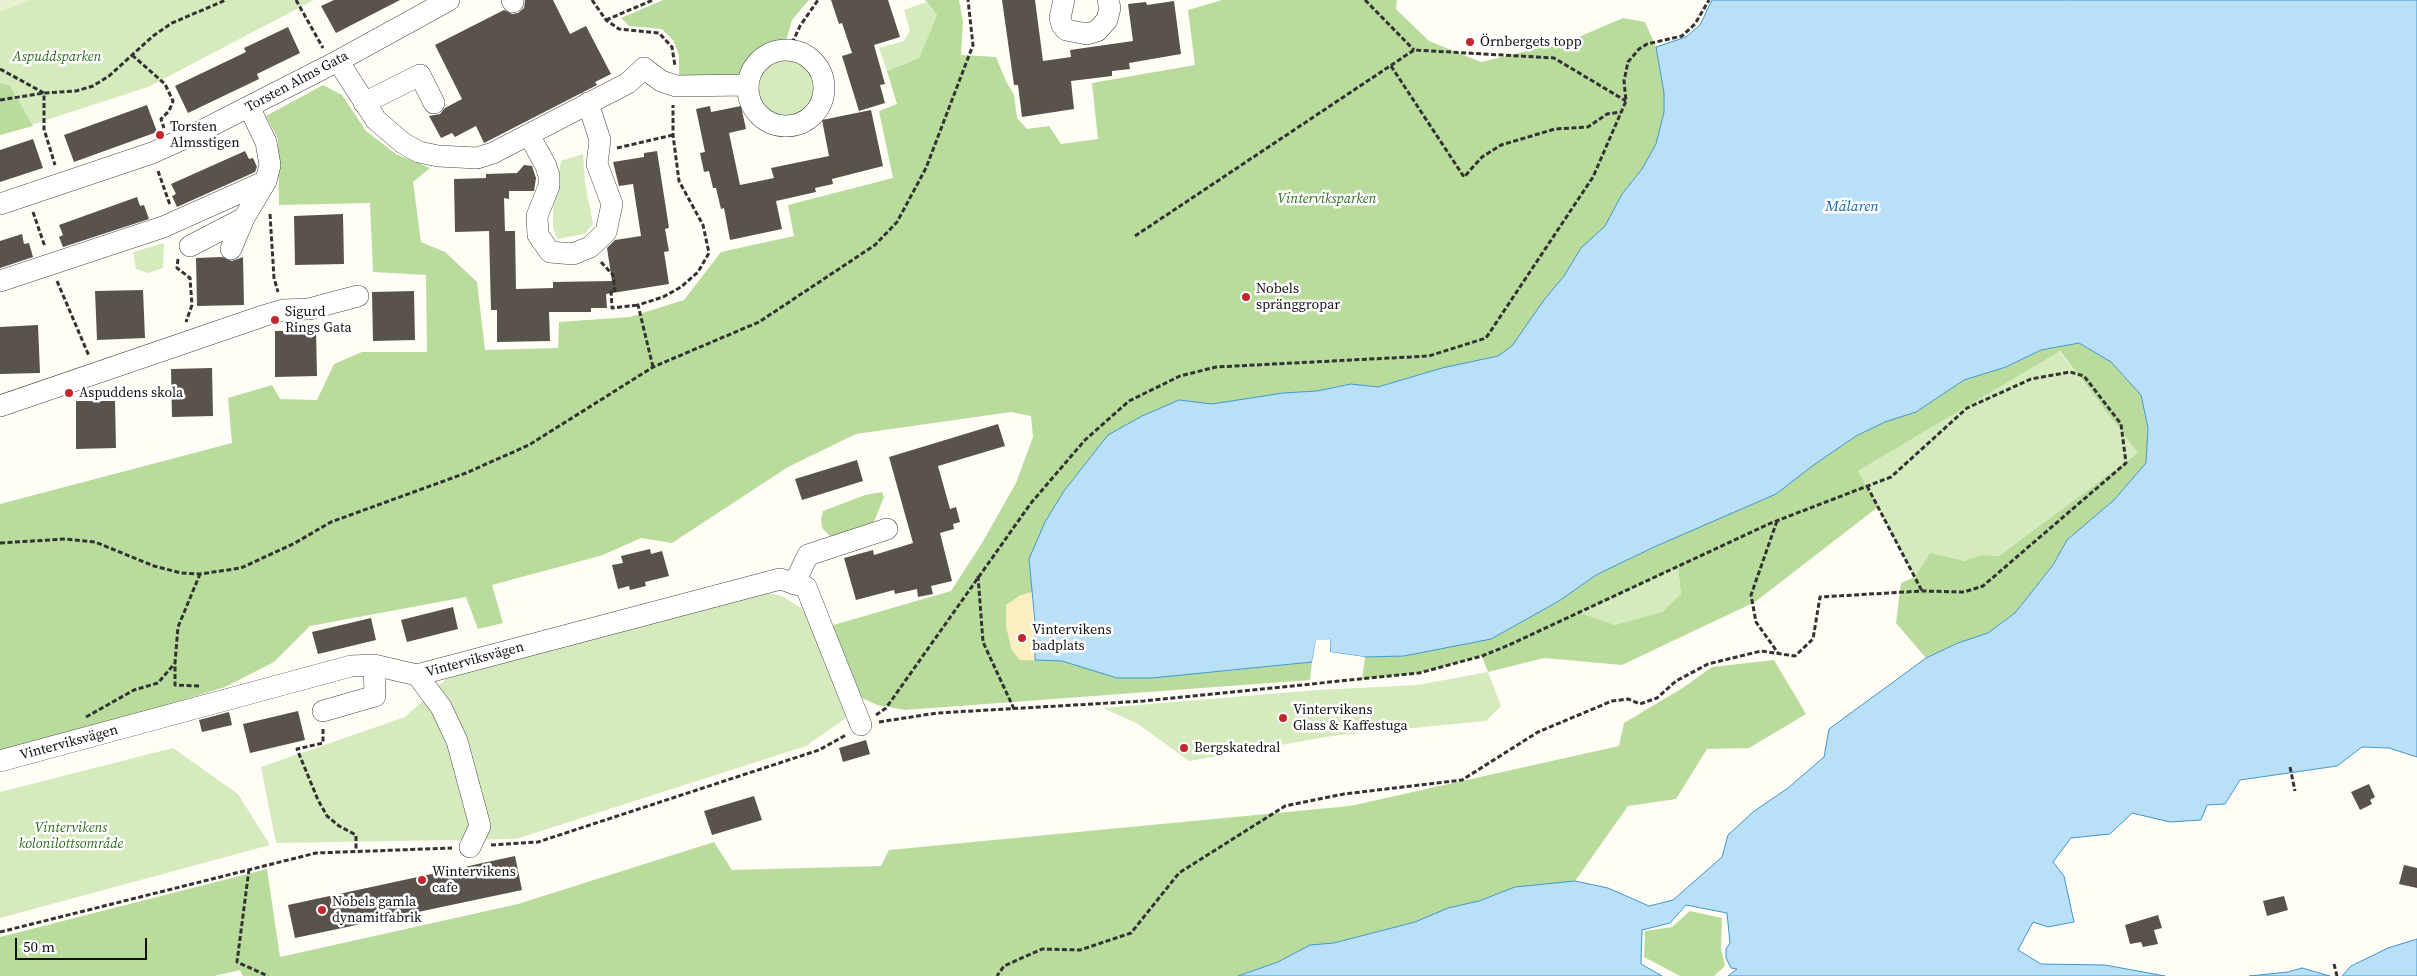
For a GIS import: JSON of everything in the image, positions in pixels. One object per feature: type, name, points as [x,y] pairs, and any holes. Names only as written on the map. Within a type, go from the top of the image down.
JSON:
[{"type":"street","name":"Torsten Alms Gata","points":[[0,204],[152,153],[249,108],[449,0]]},
{"type":"street","points":[[1064,0],[1060,18],[1062,25],[1066,30],[1087,34],[1097,31],[1107,20],[1110,8],[1108,0]]},
{"type":"street","points":[[789,50],[802,53],[812,60],[820,70],[824,83],[824,96],[819,108],[810,118],[799,124],[786,127],[768,122],[753,110],[748,98],[747,85],[751,70],[760,58],[774,51],[789,50]]},
{"type":"street","points":[[338,61],[376,120],[403,143],[419,152],[438,156],[477,158],[493,153],[628,83],[644,68],[661,81],[676,86],[747,85]]},
{"type":"street","points":[[364,103],[420,75],[434,103]]},
{"type":"street","points":[[529,135],[546,166],[549,176],[548,186],[537,216],[538,235],[550,252],[573,254],[590,247],[606,232],[612,204],[597,164],[600,140],[588,103]]},
{"type":"street","points":[[231,249],[244,218],[266,181],[270,165],[266,142],[249,108]]},
{"type":"street","points":[[0,281],[52,266],[176,221],[266,181]]},
{"type":"street","points":[[190,246],[244,218]]},
{"type":"street","points":[[0,406],[282,310],[309,310],[358,296]]},
{"type":"street","points":[[861,725],[806,587],[794,584],[808,555],[886,529]]},
{"type":"street","name":"Vinterviksvägen","points":[[0,761],[351,666],[374,665],[418,675],[780,579],[794,584]]},
{"type":"street","points":[[323,711],[376,696],[374,665]]},
{"type":"street","points":[[418,675],[441,707],[458,741],[480,826],[470,847]]},
{"type":"path","points":[[0,100],[44,93],[76,91],[93,86],[109,76],[172,22],[226,0]]},
{"type":"path","points":[[296,0],[329,57],[338,61]]},
{"type":"path","points":[[592,0],[606,20],[619,29],[659,33],[672,47],[676,86],[673,135],[679,181],[703,226],[709,253],[698,272],[680,287],[663,297],[638,305],[612,308],[612,290],[615,290],[613,275]]},
{"type":"path","points":[[606,20],[653,0]]},
{"type":"path","points":[[789,50],[800,26],[818,0]]},
{"type":"path","points":[[0,543],[65,539],[95,542],[154,566],[181,573],[200,574],[241,568],[295,543],[331,522],[466,473],[528,446],[653,367],[758,322],[875,245],[897,222],[926,168],[973,45],[968,0]]},
{"type":"path","points":[[1365,0],[1414,50]]},
{"type":"path","points":[[0,932],[249,868],[316,853],[470,847],[538,842],[819,750],[886,708],[1031,503],[1085,440],[1129,402],[1180,376],[1216,367],[1429,356],[1486,338],[1593,177],[1626,101],[1624,81],[1628,62],[1639,48],[1682,36],[1695,24],[1709,0]]},
{"type":"path","points":[[1136,236],[1414,50],[1554,58],[1626,101]]},
{"type":"path","points":[[132,55],[165,84],[173,101],[169,111],[161,119]]},
{"type":"path","points":[[1391,66],[1464,177],[1482,157],[1501,145],[1555,128],[1588,127],[1607,114],[1622,112]]},
{"type":"path","points":[[0,69],[44,93]]},
{"type":"path","points":[[44,93],[44,129],[55,165]]},
{"type":"path","points":[[599,152],[673,135]]},
{"type":"path","points":[[152,153],[176,221]]},
{"type":"path","points":[[27,195],[44,243]]},
{"type":"path","points":[[269,218],[274,278]]},
{"type":"path","points":[[190,278],[192,305]]},
{"type":"path","points":[[56,279],[91,360]]},
{"type":"path","points":[[638,305],[653,367]]},
{"type":"path","points":[[861,725],[937,713],[1144,701],[1419,673],[1482,656],[1509,645],[1777,521],[1891,477],[1967,408],[2031,379],[2070,372],[2084,376],[2122,424],[2126,446],[2126,463],[1983,586],[1964,592],[1922,591],[1820,596],[1814,639],[1795,656],[1761,651],[1708,664],[1676,681],[1657,698],[1640,704],[1628,699],[1612,701],[1538,732],[1462,780],[1344,794],[1284,806],[1179,873],[1131,933],[1080,950],[1042,949],[1004,966],[997,976]]},
{"type":"path","points":[[1867,486],[1922,591]]},
{"type":"path","points":[[1777,521],[1751,595],[1756,622],[1778,653]]},
{"type":"path","points":[[200,574],[178,627],[175,685],[207,686],[220,701]]},
{"type":"path","points":[[978,576],[983,642],[1014,709]]},
{"type":"path","points":[[81,720],[134,690],[158,683],[175,663]]},
{"type":"path","points":[[323,744],[297,749],[318,800],[327,816],[339,826],[356,834],[356,851]]},
{"type":"path","points":[[2290,767],[2295,791]]},
{"type":"path","points":[[249,868],[237,962],[268,976]]},
{"type":"path","points":[[2334,964],[2337,976]]},
{"type":"green space","name":"Aspuddsparken","points":[[0,0],[314,0],[148,87],[0,135]]},
{"type":"green space","points":[[0,0],[31,0],[0,12]]},
{"type":"green space","points":[[663,0],[809,0],[792,20],[786,41],[758,54],[746,70],[733,81],[679,79],[679,55],[673,40],[662,29],[629,26],[621,18]]},
{"type":"green space","name":"Vinterviksparken","points":[[925,0],[959,0],[963,22],[961,55],[996,57],[1014,95],[1017,118],[1027,129],[1049,126],[1061,144],[1098,139],[1092,83],[1195,65],[1188,10],[1222,0],[1397,0],[1396,9],[1429,41],[1481,62],[1569,41],[1623,18],[1645,22],[1656,47],[1664,93],[1664,112],[1656,144],[1642,169],[1622,194],[1605,226],[1581,248],[1564,276],[1544,300],[1513,346],[1498,356],[1442,368],[1378,387],[1351,384],[1317,391],[1283,393],[1212,404],[1179,400],[1142,416],[1108,435],[1064,491],[1045,522],[1029,559],[1032,592],[1019,596],[1006,626],[1012,650],[1020,660],[1062,661],[1117,678],[1227,671],[1312,662],[1310,680],[905,710],[877,705],[858,696],[830,626],[951,591],[982,543],[1016,483],[1033,437],[1031,416],[1011,412],[856,434],[788,467],[672,543],[641,538],[603,555],[492,585],[503,623],[478,629],[466,597],[310,626],[274,662],[225,687],[106,724],[0,750],[0,504],[232,443],[228,398],[272,385],[280,399],[317,400],[334,364],[362,352],[427,352],[426,275],[373,272],[370,203],[279,205],[278,139],[266,116],[323,85],[342,95],[366,131],[396,154],[430,168],[413,182],[421,242],[445,252],[477,282],[485,350],[558,348],[559,322],[630,317],[684,300],[721,252],[794,236],[788,205],[893,178],[879,111],[897,104],[887,71],[919,58],[937,15]]},
{"type":"green space","points":[[926,2],[937,15],[919,58],[887,71],[879,48],[904,41],[910,30],[904,10]]},
{"type":"green space","points":[[786,55],[799,58],[809,65],[816,75],[819,88],[816,101],[809,111],[799,118],[786,121],[773,118],[763,111],[756,101],[753,88],[756,75],[763,65],[773,58]]},
{"type":"green space","points":[[0,83],[10,86],[33,126],[0,135]]},
{"type":"green space","points":[[583,154],[585,183],[593,224],[585,234],[557,239],[553,227],[553,211],[561,161]]},
{"type":"green space","points":[[164,243],[163,268],[148,273],[136,269],[133,252]]},
{"type":"green space","points":[[2079,343],[2111,362],[2141,395],[2148,428],[2146,463],[2114,500],[2067,540],[2053,565],[2015,613],[1988,633],[1958,643],[1926,658],[1896,623],[1901,583],[1915,577],[1930,553],[1964,561],[1981,555],[1999,556],[2138,453],[2060,351],[1858,471],[1878,507],[1755,602],[1622,665],[1544,658],[1488,672],[1482,656],[1419,673],[1362,679],[1365,657],[1404,656],[1491,639],[1559,601],[1596,575],[1654,547],[1776,494],[1814,464],[1856,436],[1885,422],[1916,412],[1964,380],[2006,367],[2041,350]],"holes":[[[1678,567],[1681,594],[1662,612],[1615,625],[1580,613]]]},
{"type":"green space","points":[[2059,351],[2139,453],[1999,556],[1981,555],[1964,561],[1930,554],[1915,577],[1858,471]]},
{"type":"green space","points":[[882,492],[884,497],[873,524],[831,537],[822,528],[821,519],[823,511],[865,495]]},
{"type":"green space","points":[[1678,567],[1681,594],[1662,612],[1615,625],[1579,613]]},
{"type":"green space","points":[[758,591],[782,596],[807,612],[846,718],[806,746],[516,839],[276,843],[261,767],[405,717],[446,679]]},
{"type":"green space","points":[[1774,660],[1806,714],[1749,748],[1707,749],[1676,799],[1628,806],[1575,881],[1515,887],[1479,901],[1448,908],[1415,922],[1334,943],[1310,945],[1278,962],[1238,976],[243,976],[240,970],[214,976],[0,976],[0,937],[267,869],[280,957],[518,904],[714,842],[732,870],[881,866],[889,850],[1350,806],[1619,746],[1624,723],[1684,687],[1712,667]]},
{"type":"green space","points":[[1488,672],[1501,706],[1486,721],[1332,736],[1189,761],[1138,724],[1103,708],[1317,690],[1417,685]]},
{"type":"green space","name":"Vintervikens kolonilottsområde","points":[[173,748],[238,794],[270,845],[0,918],[0,792]]},
{"type":"green space","points":[[1690,911],[1722,918],[1721,948],[1725,966],[1714,976],[1680,976],[1644,957],[1645,931],[1672,927]]},
{"type":"sand","name":"Vintervikens badplats","points":[[1032,592],[1035,660],[1020,660],[1012,650],[1006,626],[1006,605],[1019,596]]},
{"type":"water","name":"Mälaren","points":[[1712,0],[2417,0],[2417,757],[2389,748],[2362,747],[2337,766],[2240,780],[2225,804],[2207,805],[2201,820],[2170,822],[2132,813],[2110,834],[2071,838],[2053,862],[2064,876],[2074,922],[2048,927],[2033,922],[2018,950],[2041,964],[2105,965],[2165,976],[1728,976],[1737,969],[1731,968],[1726,958],[1726,949],[1730,943],[1727,913],[1686,905],[1670,923],[1642,930],[1641,964],[1662,976],[1238,976],[1278,962],[1310,945],[1334,943],[1415,922],[1448,908],[1479,901],[1515,887],[1575,881],[1608,888],[1649,906],[1673,900],[1722,857],[1728,835],[1753,812],[1788,788],[1824,757],[1829,729],[1926,658],[1958,643],[1988,633],[2015,613],[2053,565],[2067,540],[2114,500],[2146,463],[2148,428],[2141,395],[2111,362],[2079,343],[2041,350],[2006,367],[1964,380],[1916,412],[1885,422],[1856,436],[1776,494],[1654,547],[1596,575],[1559,601],[1491,639],[1404,656],[1365,657],[1330,652],[1330,639],[1316,641],[1312,662],[1152,678],[1117,678],[1062,661],[1035,660],[1035,622],[1029,559],[1045,522],[1064,491],[1108,435],[1142,416],[1179,400],[1212,404],[1283,393],[1317,391],[1351,384],[1378,387],[1442,368],[1498,356],[1512,346],[1544,300],[1564,276],[1581,248],[1605,226],[1622,194],[1642,169],[1656,144],[1664,112],[1664,93],[1656,47],[1686,37],[1700,25]]},
{"type":"water","points":[[2417,939],[2417,976],[2342,976],[2351,966],[2388,948]]},
{"type":"water","points":[[2302,968],[2330,976],[2249,976],[2288,972]]},
{"type":"pier","points":[[1330,639],[1330,652],[1365,657],[1364,659],[1328,655],[1327,642],[1318,643],[1315,662],[1312,662],[1316,640]]},
{"type":"building","points":[[334,0],[400,0],[336,33],[321,6]]},
{"type":"building","points":[[525,0],[553,0],[570,34],[586,26],[611,74],[595,82],[597,85],[484,143],[476,126],[455,137],[452,133],[441,138],[429,116],[440,114],[445,108],[462,99],[435,45],[504,10],[512,14],[518,13],[524,8]]},
{"type":"building","points":[[831,0],[888,0],[900,37],[874,45],[885,84],[880,85],[885,103],[859,111],[842,56],[852,53],[842,23],[839,24]]},
{"type":"building","points":[[1002,0],[1035,0],[1043,61],[1071,57],[1070,50],[1133,41],[1128,4],[1146,2],[1147,5],[1174,1],[1181,54],[1129,63],[1130,69],[1112,71],[1112,76],[1071,81],[1074,109],[1022,117],[1018,85],[1014,85]]},
{"type":"building","points":[[288,27],[300,53],[257,74],[259,79],[188,113],[175,86],[246,52],[244,48]]},
{"type":"building","points":[[147,105],[157,132],[74,162],[64,135]]},
{"type":"building","points":[[710,106],[711,112],[741,106],[746,129],[729,133],[740,185],[774,178],[771,168],[829,156],[822,120],[871,110],[883,166],[832,179],[833,184],[815,188],[816,192],[776,201],[782,229],[730,240],[724,208],[721,209],[716,188],[713,188],[709,171],[704,172],[700,153],[705,152],[696,109]]},
{"type":"building","points":[[33,139],[43,168],[0,182],[0,150]]},
{"type":"building","points":[[245,151],[249,159],[253,158],[257,167],[255,172],[177,207],[172,196],[176,194],[171,184]]},
{"type":"building","points":[[657,151],[669,228],[665,229],[669,251],[664,252],[669,284],[606,294],[607,308],[591,308],[591,312],[549,312],[550,341],[497,342],[497,310],[491,310],[489,231],[455,232],[454,179],[486,178],[486,174],[517,173],[524,165],[532,166],[536,178],[534,191],[509,191],[509,199],[504,198],[505,231],[515,231],[516,289],[553,288],[553,282],[612,281],[607,248],[615,240],[641,236],[633,184],[619,186],[613,162],[644,157],[644,153]]},
{"type":"building","points":[[137,197],[140,206],[144,205],[149,219],[63,247],[59,237],[63,235],[59,225]]},
{"type":"building","points":[[343,214],[344,264],[295,265],[294,216]]},
{"type":"building","points":[[22,234],[24,244],[29,243],[33,257],[0,268],[0,241]]},
{"type":"building","points":[[222,257],[232,261],[243,257],[244,305],[197,306],[196,258]]},
{"type":"building","points":[[143,290],[145,338],[97,340],[95,291]]},
{"type":"building","points":[[414,291],[415,340],[373,341],[372,292]]},
{"type":"building","points":[[38,325],[40,373],[0,374],[0,327]]},
{"type":"building","points":[[316,330],[317,376],[275,377],[275,331]]},
{"type":"building","points":[[212,368],[213,416],[172,417],[171,369]]},
{"type":"building","points":[[76,401],[115,401],[116,448],[76,449]]},
{"type":"building","points":[[998,424],[1005,446],[938,466],[950,509],[956,507],[960,522],[953,524],[954,529],[940,533],[952,581],[931,586],[933,594],[918,597],[917,589],[895,594],[894,590],[856,600],[844,558],[873,550],[874,555],[913,543],[889,457]]},
{"type":"building","points":[[857,460],[863,481],[802,500],[795,479]]},
{"type":"building","points":[[650,549],[651,554],[662,551],[669,576],[645,582],[646,586],[630,590],[629,586],[618,589],[612,565],[623,563],[621,556]]},
{"type":"building","points":[[453,607],[458,629],[407,642],[401,620]]},
{"type":"building","points":[[371,618],[376,640],[318,654],[312,632]]},
{"type":"building","points":[[298,711],[305,740],[250,753],[243,724]]},
{"type":"building","points":[[229,712],[232,725],[202,732],[199,720]]},
{"type":"building","points":[[866,740],[870,754],[843,762],[839,748]]},
{"type":"building","points":[[2369,784],[2375,797],[2370,800],[2372,804],[2360,810],[2351,792]]},
{"type":"building","points":[[754,796],[762,820],[712,835],[704,811]]},
{"type":"building","points":[[515,856],[522,890],[295,938],[288,905]]},
{"type":"building","points":[[2404,865],[2417,868],[2417,888],[2399,884]]},
{"type":"building","points":[[2284,896],[2288,910],[2267,916],[2263,901]]},
{"type":"building","points":[[2158,915],[2162,928],[2154,930],[2158,944],[2143,947],[2141,942],[2130,944],[2125,925]]},
{"type":"place","name":"Örnbergets topp","points":[[1470,42]]},
{"type":"place","name":"Torsten Almsstigen","points":[[160,135]]},
{"type":"place","name":"Nobels spränggropar","points":[[1246,297]]},
{"type":"place","name":"Sigurd Rings Gata","points":[[275,320]]},
{"type":"place","name":"Aspuddens skola","points":[[69,393]]},
{"type":"place","name":"Vintervikens badplats","points":[[1022,638]]},
{"type":"place","name":"Vintervikens Glass & Kaffestuga","points":[[1283,718]]},
{"type":"place","name":"Bergskatedral","points":[[1184,748]]},
{"type":"place","name":"Wintervikens cafe","points":[[422,880]]},
{"type":"place","name":"Nobels gamla dynamitfabrik","points":[[322,910]]}]
